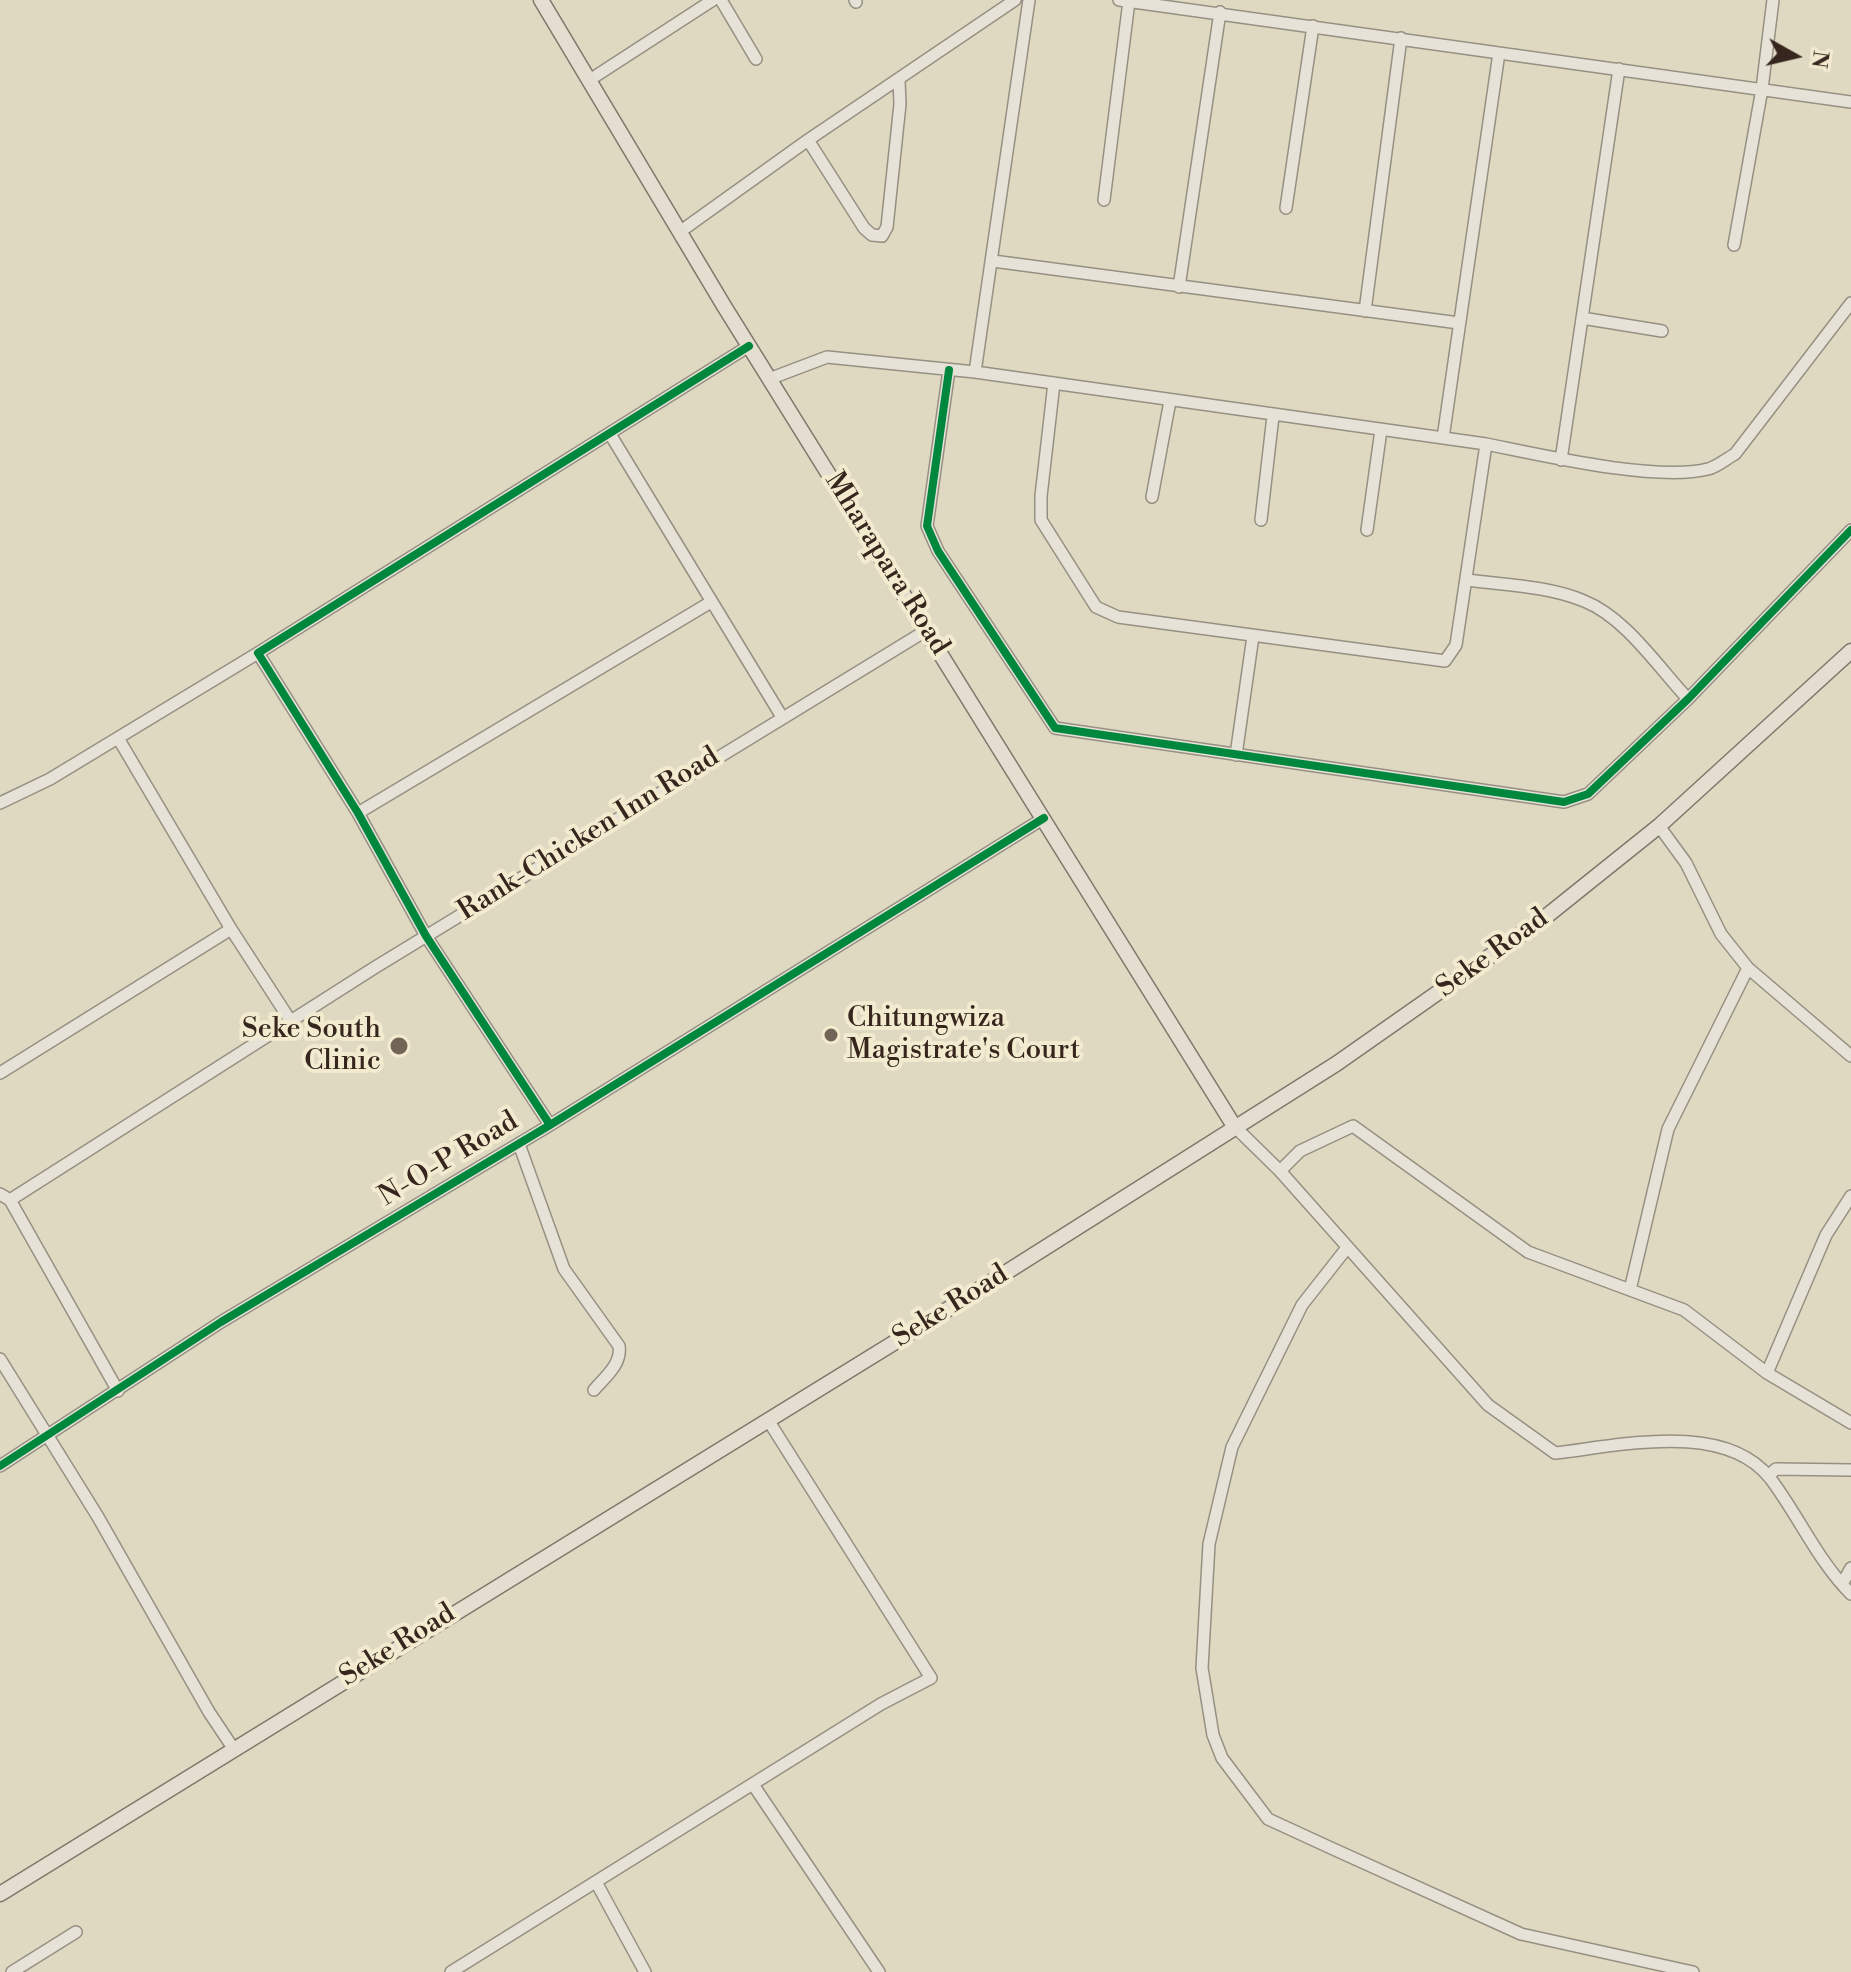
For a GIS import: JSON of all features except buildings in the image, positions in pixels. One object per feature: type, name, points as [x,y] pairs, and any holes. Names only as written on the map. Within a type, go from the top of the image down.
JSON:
[{"type":"main road","name":"Mharapara Road","points":[[541,0],[769,379],[1234,1126]]},
{"type":"main road","name":"Seke Road","points":[[0,1894],[1065,1236],[1336,1064],[1543,919],[1659,826],[1851,651]]},
{"type":"street","points":[[588,81],[713,0]]},
{"type":"street","points":[[721,0],[756,59]]},
{"type":"street","points":[[681,231],[808,140],[1015,0]]},
{"type":"street","points":[[975,372],[1029,0]]},
{"type":"street","points":[[1734,245],[1762,89],[1773,0]]},
{"type":"street","points":[[1104,200],[1124,1],[1851,102]]},
{"type":"street","points":[[1179,287],[1220,12]]},
{"type":"street","points":[[1286,208],[1313,26]]},
{"type":"street","points":[[1365,311],[1401,38]]},
{"type":"street","points":[[1443,438],[1499,53]]},
{"type":"street","points":[[1561,460],[1619,69]]},
{"type":"street","points":[[808,140],[864,228],[872,235],[882,236],[887,227],[900,104],[899,81]]},
{"type":"street","points":[[993,261],[1459,323]]},
{"type":"street","points":[[769,379],[827,357],[975,372],[1486,444],[1561,460],[1678,473],[1710,469],[1735,454],[1851,303]]},
{"type":"street","points":[[1582,318],[1662,331]]},
{"type":"street","points":[[0,803],[50,779],[258,653],[749,346]]},
{"type":"street","points":[[949,370],[927,526],[938,551],[1055,728],[1564,802],[1588,794],[1688,699],[1851,530]]},
{"type":"street","points":[[1054,383],[1041,520],[1096,607],[1118,617],[1445,661],[1456,645],[1486,444]]},
{"type":"street","points":[[1152,497],[1170,401]]},
{"type":"street","points":[[1261,520],[1273,416]]},
{"type":"street","points":[[1367,530],[1381,430]]},
{"type":"street","points":[[610,434],[782,717]]},
{"type":"street","points":[[1468,580],[1557,593],[1588,602],[1620,627],[1688,699]]},
{"type":"street","points":[[358,813],[711,602]]},
{"type":"street","name":"Rank-Chicken Inn Road","points":[[5,1197],[927,630]]},
{"type":"street","points":[[1236,755],[1253,636]]},
{"type":"street","points":[[258,653],[358,813],[426,936],[550,1125]]},
{"type":"street","points":[[118,738],[231,929],[290,1020]]},
{"type":"street","name":"N-O-P Road","points":[[0,1466],[221,1322],[519,1144],[1044,818]]},
{"type":"street","points":[[1659,826],[1686,863],[1721,934],[1748,968],[1851,1056]]},
{"type":"street","points":[[0,1073],[231,929]]},
{"type":"street","points":[[1630,1290],[1668,1129],[1748,968]]},
{"type":"street","points":[[1234,1126],[1280,1171],[1346,1249],[1488,1405],[1555,1453],[1680,1439],[1743,1454],[1768,1476],[1846,1589]]},
{"type":"street","points":[[1280,1171],[1300,1151],[1353,1126],[1528,1252],[1684,1310],[1767,1373],[1851,1423]]},
{"type":"street","points":[[519,1144],[564,1269],[619,1346],[621,1355],[615,1366],[594,1390]]},
{"type":"street","points":[[1767,1373],[1826,1235],[1851,1196]]},
{"type":"street","points":[[5,1197],[118,1391]]},
{"type":"street","points":[[1346,1249],[1302,1305],[1232,1447],[1209,1544],[1202,1668],[1213,1735],[1222,1758],[1268,1819],[1399,1879],[1521,1934],[1693,1972]]},
{"type":"street","points":[[0,1359],[98,1517],[209,1712],[233,1748]]},
{"type":"street","points":[[451,1972],[754,1786],[881,1704],[931,1678],[768,1420]]},
{"type":"street","points":[[1768,1476],[1776,1469],[1851,1470]]},
{"type":"street","points":[[1846,1589],[1851,1568]]},
{"type":"street","points":[[754,1786],[879,1972]]},
{"type":"street","points":[[596,1882],[645,1972]]},
{"type":"street","points":[[12,1972],[76,1932]]},
{"type":"cycle path","points":[[550,1125],[426,936],[358,813],[258,653],[749,346]]},
{"type":"cycle path","points":[[949,370],[927,526],[938,551],[1055,728],[1564,802],[1588,794],[1688,699],[1851,530]]},
{"type":"cycle path","points":[[0,1466],[221,1322],[550,1125],[1044,818]]},
{"type":"place","name":"Chitungwiza Magistrate's Court","points":[[831,1035]]},
{"type":"place","name":"Seke South Clinic","points":[[399,1046]]}]
